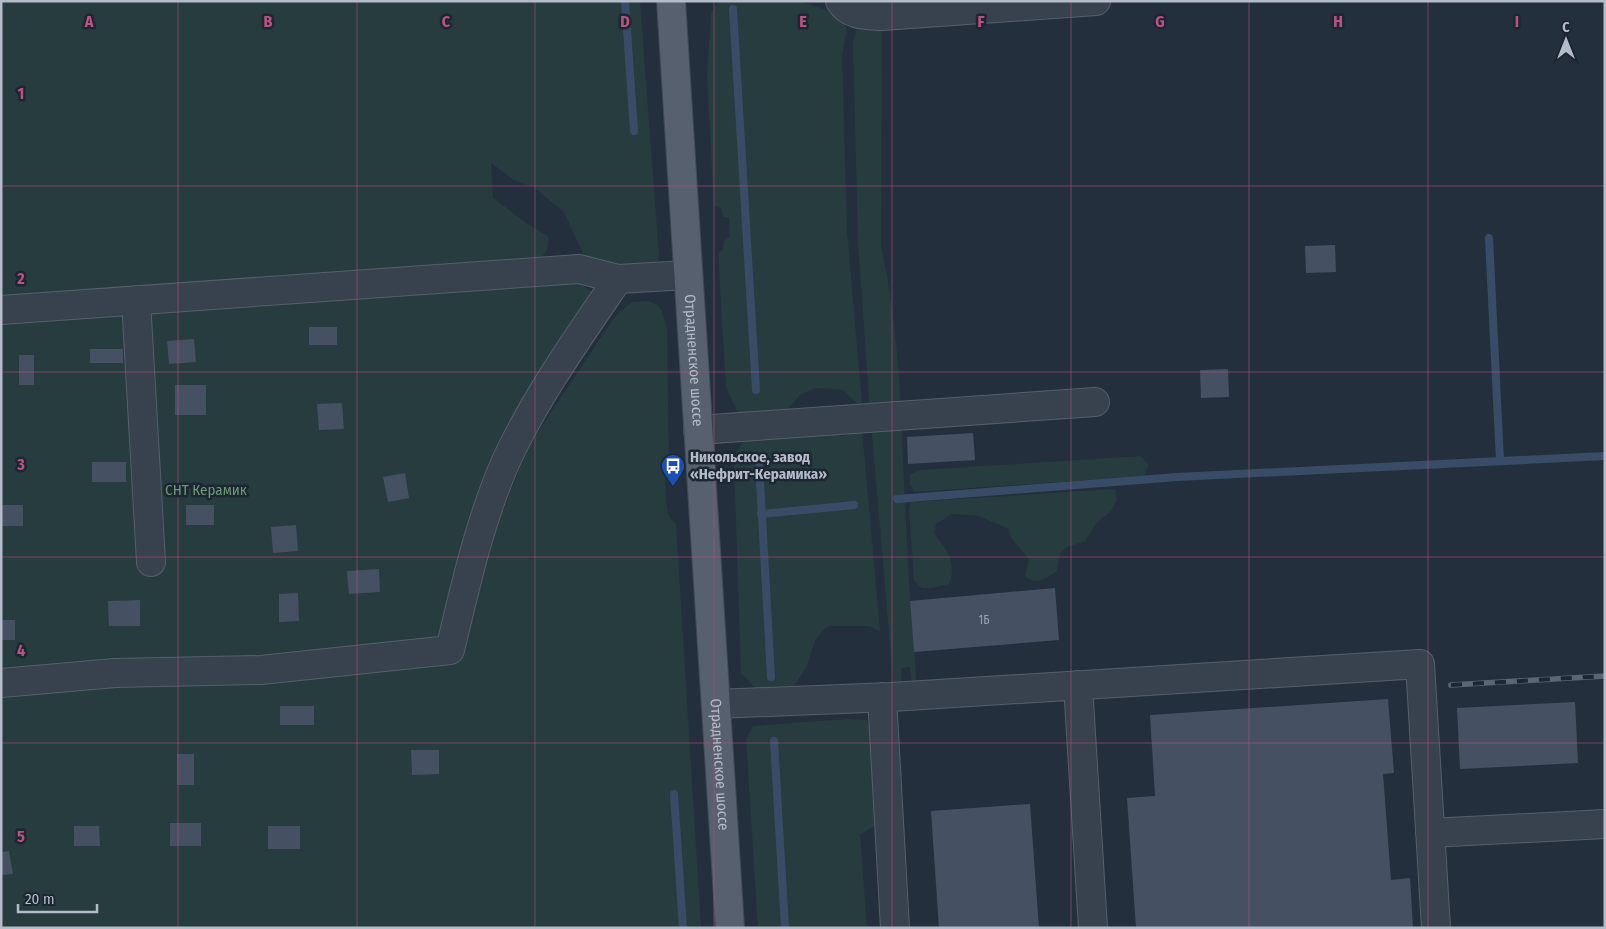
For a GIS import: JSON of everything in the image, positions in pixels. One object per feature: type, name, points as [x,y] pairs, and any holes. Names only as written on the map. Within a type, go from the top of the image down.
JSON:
[{"type":"main road","name":"Отрадненское шоссе","points":[[671,1],[730,928]]},
{"type":"street","points":[[840,1],[844,8],[861,15],[882,16],[1096,1]]},
{"type":"street","points":[[1,310],[579,269],[618,279],[688,275]]},
{"type":"street","points":[[1,683],[115,673],[261,670],[450,650],[470,565],[506,460],[568,352],[618,279]]},
{"type":"street","points":[[136,300],[151,562]]},
{"type":"street","points":[[698,430],[1095,402]]},
{"type":"street","points":[[716,704],[882,698],[1420,664],[1436,928]]},
{"type":"street","points":[[1078,685],[1093,928]]},
{"type":"street","points":[[882,698],[894,928]]},
{"type":"street","points":[[1430,833],[1605,824]]},
{"type":"green space","name":"СНТ Керамик","points":[[1,1],[640,1],[659,257],[655,274],[585,258],[564,212],[533,187],[514,180],[491,163],[493,198],[532,227],[548,236],[546,250],[536,262],[579,283],[597,295],[493,463],[459,557],[439,665],[453,665],[480,568],[523,460],[537,433],[616,315],[632,302],[648,301],[658,305],[667,328],[669,470],[665,477],[667,509],[670,518],[676,523],[701,928],[1,928]]},
{"type":"green space","points":[[718,1],[799,1],[835,13],[847,28],[842,56],[847,230],[862,404],[858,404],[843,390],[816,388],[801,394],[784,413],[745,417],[737,411],[726,387],[718,253],[723,250],[724,241],[730,237],[729,218],[723,217],[721,208],[714,206],[707,75],[711,14]]},
{"type":"green space","points":[[882,26],[881,246],[894,328],[901,410],[870,411],[858,242],[853,43],[857,28]]},
{"type":"green space","points":[[901,421],[910,601],[917,690],[912,690],[910,667],[901,668],[902,692],[894,689],[871,423]]},
{"type":"green space","points":[[810,430],[842,436],[862,430],[880,631],[869,626],[830,626],[823,630],[815,641],[806,668],[794,686],[789,690],[760,693],[741,673],[734,461],[738,449],[747,439]]},
{"type":"green space","points":[[1141,456],[1149,465],[1144,476],[914,492],[910,484],[910,474],[920,470]]},
{"type":"green space","points":[[1115,489],[1117,499],[1111,511],[1097,523],[1085,541],[1067,547],[1060,553],[1057,571],[1045,579],[1034,581],[1025,577],[1029,559],[1011,538],[1009,529],[979,516],[952,514],[936,524],[934,533],[946,551],[951,563],[952,569],[949,584],[922,588],[914,581],[909,509],[911,502]]},
{"type":"green space","points":[[847,719],[866,720],[872,731],[879,824],[860,834],[867,928],[758,928],[746,739],[753,726]]},
{"type":"building","points":[[1335,245],[1336,272],[1306,273],[1305,246]]},
{"type":"building","points":[[309,327],[337,327],[337,345],[309,345]]},
{"type":"building","points":[[194,339],[196,362],[169,364],[167,341]]},
{"type":"building","points":[[90,349],[123,349],[123,363],[90,363]]},
{"type":"building","points":[[19,355],[34,355],[34,385],[19,385]]},
{"type":"building","points":[[1228,369],[1229,397],[1201,398],[1200,370]]},
{"type":"building","points":[[175,385],[206,385],[206,415],[175,415]]},
{"type":"building","points":[[342,403],[344,429],[319,430],[317,404]]},
{"type":"building","points":[[973,433],[975,460],[908,464],[907,437]]},
{"type":"building","points":[[92,462],[126,462],[126,482],[92,482]]},
{"type":"building","points":[[405,473],[409,498],[388,502],[383,477]]},
{"type":"building","points":[[1,505],[23,505],[23,526],[1,526]]},
{"type":"building","points":[[186,505],[214,505],[214,525],[186,525]]},
{"type":"building","points":[[296,525],[298,551],[273,553],[271,527]]},
{"type":"building","points":[[379,569],[380,592],[349,594],[347,571]]},
{"type":"building","points":[[1055,588],[1059,640],[914,652],[910,601]]},
{"type":"building","points":[[298,593],[299,621],[279,622],[279,594]]},
{"type":"building","points":[[140,600],[140,626],[109,626],[108,601]]},
{"type":"building","points":[[1,620],[15,620],[15,640],[1,640]]},
{"type":"building","points":[[1388,699],[1394,773],[1383,774],[1391,880],[1410,878],[1413,928],[1136,928],[1127,798],[1155,796],[1150,715]]},
{"type":"building","points":[[1575,702],[1578,763],[1460,769],[1457,708]]},
{"type":"building","points":[[280,706],[314,706],[314,725],[280,725]]},
{"type":"building","points":[[411,750],[439,750],[439,774],[412,775]]},
{"type":"building","points":[[177,754],[194,754],[194,785],[177,785]]},
{"type":"building","points":[[1030,804],[1039,928],[939,928],[931,811]]},
{"type":"building","points":[[170,823],[201,823],[201,846],[170,846]]},
{"type":"building","points":[[74,826],[99,826],[100,846],[74,846]]},
{"type":"building","points":[[268,826],[300,826],[300,849],[268,849]]},
{"type":"building","points":[[9,851],[13,874],[1,875],[1,852]]},
{"type":"waterway","points":[[625,1],[634,131]]},
{"type":"waterway","points":[[733,9],[756,390]]},
{"type":"waterway","points":[[1489,238],[1500,461]]},
{"type":"waterway","points":[[897,499],[1177,477],[1605,456]]},
{"type":"waterway","points":[[759,463],[771,677]]},
{"type":"waterway","points":[[761,514],[854,505]]},
{"type":"waterway","points":[[774,741],[785,928]]},
{"type":"waterway","points":[[674,794],[683,928]]},
{"type":"railway","points":[[1451,685],[1605,676]]},
{"type":"place","name":"Никольское, завод «Нефрит-Керамика»","points":[[673,487]]}]
